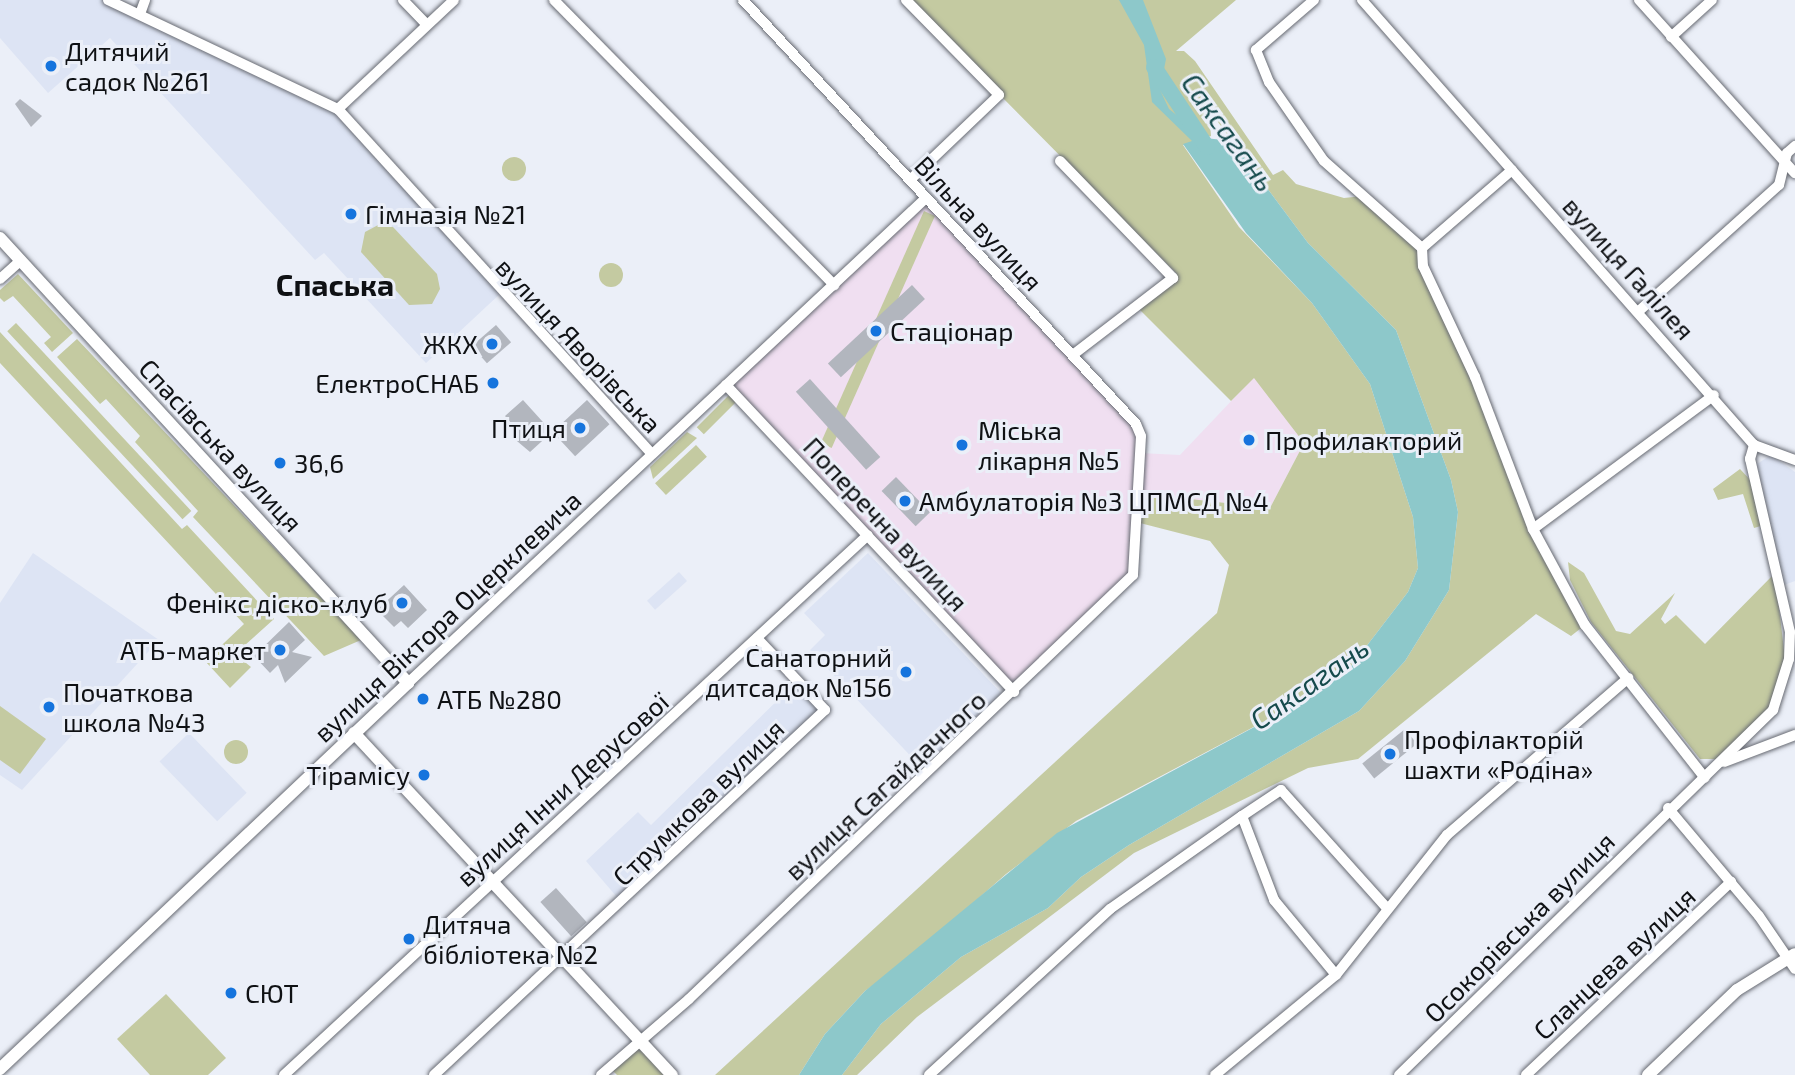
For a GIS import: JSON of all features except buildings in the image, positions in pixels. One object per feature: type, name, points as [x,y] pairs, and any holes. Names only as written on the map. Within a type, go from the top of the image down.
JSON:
[{"type":"street","name":"вулиця Яворівська","points":[[108,0],[338,109],[653,454]]},
{"type":"street","points":[[139,14],[145,0]]},
{"type":"street","points":[[403,0],[426,24]]},
{"type":"street","points":[[338,109],[454,0]]},
{"type":"street","points":[[554,0],[834,285]]},
{"type":"street","name":"Вільна вулиця","points":[[743,0],[1074,354],[1140,430],[1137,493]]},
{"type":"street","points":[[906,0],[999,95],[910,180]]},
{"type":"street","points":[[1314,0],[1256,50],[1269,82],[1324,161],[1422,248],[1423,267],[1475,377],[1532,529],[1585,625],[1705,778]]},
{"type":"street","name":"вулиця Галілея","points":[[1362,0],[1640,310],[1754,445]]},
{"type":"street","points":[[1639,0],[1795,173]]},
{"type":"street","points":[[1671,37],[1712,0]]},
{"type":"street","points":[[1640,310],[1779,185],[1784,162],[1795,146]]},
{"type":"street","points":[[1060,161],[1173,278],[1074,354]]},
{"type":"street","points":[[1422,248],[1512,170]]},
{"type":"street","name":"вулиця Віктора Оцерклевича","points":[[0,1069],[354,733],[926,198]]},
{"type":"street","name":"Спасівська вулиця","points":[[0,238],[408,683]]},
{"type":"street","points":[[0,279],[20,260]]},
{"type":"street","name":"Поперечна вулиця","points":[[726,385],[1014,692]]},
{"type":"street","points":[[1532,529],[1714,395]]},
{"type":"street","points":[[1668,808],[1723,762],[1773,710],[1789,659],[1788,619],[1750,459],[1754,445],[1795,460]]},
{"type":"street","name":"вулиця Сагайдачного","points":[[601,1075],[1128,585],[1137,493]]},
{"type":"street","name":"вулиця Інни Дерусової","points":[[284,1075],[868,536]]},
{"type":"street","name":"Струмкова вулиця","points":[[434,1075],[825,710],[757,638]]},
{"type":"street","points":[[1215,1075],[1336,975],[1386,907],[1447,835],[1628,678]]},
{"type":"street","points":[[354,733],[672,1075]]},
{"type":"street","points":[[1723,762],[1795,735]]},
{"type":"street","points":[[929,1075],[1110,909],[1281,790],[1386,907]]},
{"type":"street","name":"Сланцева вулиця","points":[[1668,808],[1792,955],[1795,969]]},
{"type":"street","name":"Осокорівська вулиця","points":[[1399,1075],[1668,808]]},
{"type":"street","points":[[1242,816],[1274,900],[1336,975]]},
{"type":"street","name":"Сланцева вулиця","points":[[1527,1075],[1731,882]]},
{"type":"street","points":[[1648,1075],[1737,990],[1792,955]]},
{"type":"shaded area","name":"Гімназія №21","points":[[0,0],[108,0],[338,109],[502,292],[426,363],[324,253],[315,260],[110,38],[48,93],[0,38]]},
{"type":"shaded area","name":"Міська лікарня №5","points":[[926,198],[1136,424],[1140,453],[1180,455],[1254,377],[1304,443],[1270,508],[1137,493],[1133,575],[1014,692],[726,385]]},
{"type":"shaded area","points":[[1771,455],[1795,472],[1795,581],[1784,585],[1757,464]]},
{"type":"shaded area","name":"Початкова школа №43","points":[[33,553],[159,640],[22,790],[0,775],[0,603]]},
{"type":"shaded area","name":"Санаторний дитсадок №156","points":[[868,553],[1002,694],[922,768],[810,650],[825,635],[804,613]]},
{"type":"shaded area","points":[[679,572],[687,581],[655,610],[647,601]]},
{"type":"shaded area","points":[[797,681],[825,710],[622,903],[586,861],[638,812],[651,825]]},
{"type":"shaded area","points":[[189,733],[247,793],[217,821],[160,761]]},
{"type":"green space","points":[[906,0],[1236,0],[1176,51],[1184,51],[1195,61],[1273,175],[1283,170],[1296,184],[1344,198],[1363,196],[1415,243],[1521,501],[1585,625],[1571,636],[1536,614],[1358,759],[1308,768],[1134,853],[917,1017],[857,1075],[842,1075],[881,1024],[961,957],[1048,908],[1081,877],[1129,845],[1359,711],[1405,661],[1449,590],[1458,512],[1451,480],[1396,330],[1308,243],[1209,110],[1211,136],[1183,145],[1239,227],[1312,303],[1370,384],[1413,517],[1418,568],[1408,592],[1349,669],[1297,704],[1076,821],[1006,874],[911,958],[865,991],[825,1034],[799,1075],[715,1075],[1217,613],[1229,565],[1210,541],[1136,522],[1137,493],[1270,508],[1304,443],[1254,378],[1231,401],[1136,306],[1177,274]]},
{"type":"green space","points":[[514,157],[523,160],[526,169],[523,178],[514,181],[505,178],[502,169],[505,160]]},
{"type":"green space","points":[[924,211],[935,216],[832,448],[821,443]]},
{"type":"green space","points":[[380,224],[393,227],[437,274],[440,289],[432,304],[409,305],[361,252],[365,232]]},
{"type":"green space","points":[[611,263],[620,266],[623,275],[620,284],[611,287],[602,284],[599,275],[602,266]]},
{"type":"green space","points":[[18,274],[73,333],[52,352],[44,343],[51,337],[13,296],[4,302],[0,298],[0,290]]},
{"type":"green space","points":[[16,323],[191,511],[182,519],[7,331]]},
{"type":"green space","points":[[0,332],[182,529],[187,525],[274,619],[235,654],[251,667],[230,688],[205,661],[244,624],[0,363]]},
{"type":"green space","points":[[77,339],[361,640],[324,656],[193,517],[198,511],[135,442],[140,436],[106,399],[100,404],[57,357]]},
{"type":"green space","points":[[730,394],[737,401],[704,434],[697,427]]},
{"type":"green space","points":[[687,432],[697,438],[653,479],[650,467]]},
{"type":"green space","points":[[696,445],[707,457],[666,495],[655,483]]},
{"type":"green space","points":[[1740,469],[1754,484],[1764,525],[1754,528],[1743,494],[1718,500],[1713,489]]},
{"type":"green space","points":[[1568,562],[1584,573],[1616,631],[1630,634],[1675,593],[1661,619],[1665,624],[1676,615],[1705,644],[1775,573],[1785,659],[1775,702],[1718,759],[1700,759],[1591,622],[1570,580]]},
{"type":"green space","points":[[0,706],[46,739],[20,774],[0,760]]},
{"type":"green space","points":[[236,740],[245,743],[248,752],[245,761],[236,764],[227,761],[224,752],[227,743]]},
{"type":"green space","points":[[166,994],[226,1058],[208,1075],[150,1075],[117,1039]]},
{"type":"green space","points":[[639,1039],[672,1075],[617,1075],[609,1067]]},
{"type":"water","points":[[1119,0],[1143,0],[1166,59],[1160,90],[1169,109],[1205,138],[1232,141],[1308,243],[1396,330],[1451,480],[1458,512],[1449,590],[1405,661],[1359,711],[1129,845],[1081,877],[1048,908],[961,957],[881,1024],[842,1075],[799,1075],[825,1034],[865,991],[1057,833],[1297,704],[1349,669],[1408,592],[1418,568],[1413,517],[1370,384],[1312,303],[1246,233],[1183,144],[1192,141],[1152,102],[1144,45]]},
{"type":"waterway","name":"Саксагань","points":[[1154,67],[1207,147]]},
{"type":"place","name":"Дитячий садок №261","points":[[51,66]]},
{"type":"place","name":"Гімназія №21","points":[[351,214]]},
{"type":"place","name":"Стаціонар","points":[[876,331]]},
{"type":"place","name":"ЖКХ","points":[[492,344]]},
{"type":"place","name":"ЕлектроСНАБ","points":[[493,383]]},
{"type":"place","name":"Птиця","points":[[580,428]]},
{"type":"place","name":"Профилакторий","points":[[1249,440]]},
{"type":"place","name":"Міська лікарня №5","points":[[962,445]]},
{"type":"place","name":"36,6","points":[[280,463]]},
{"type":"place","name":"Амбулаторія №3 ЦПМСД №4","points":[[905,501]]},
{"type":"place","name":"Фенікс діско-клуб","points":[[402,603]]},
{"type":"place","name":"АТБ-маркет","points":[[280,650]]},
{"type":"place","name":"Санаторний дитсадок №156","points":[[906,672]]},
{"type":"place","name":"АТБ №280","points":[[423,699]]},
{"type":"place","name":"Початкова школа №43","points":[[49,707]]},
{"type":"place","name":"Профілакторій шахти «Родіна»","points":[[1390,754]]},
{"type":"place","name":"Тірамісу","points":[[424,775]]},
{"type":"place","name":"Дитяча бібліотека №2","points":[[409,939]]},
{"type":"place","name":"СЮТ","points":[[231,993]]},
{"type":"district","name":"Спаська","points":[[335,284]]}]
